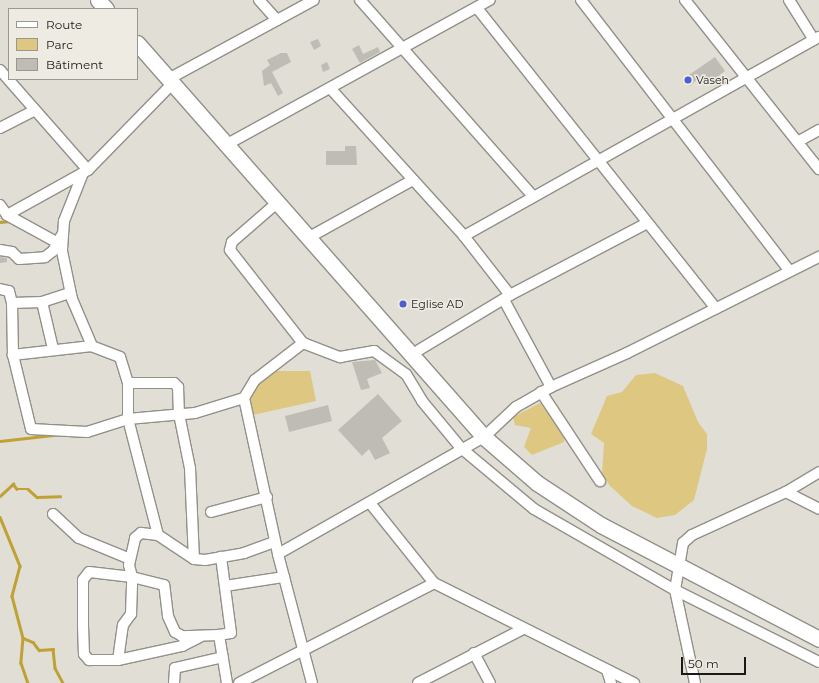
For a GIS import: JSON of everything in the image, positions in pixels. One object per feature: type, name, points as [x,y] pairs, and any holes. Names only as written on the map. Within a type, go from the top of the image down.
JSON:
[{"type":"street","points":[[98,0],[105,8]]},
{"type":"street","points":[[106,0],[113,8]]},
{"type":"street","points":[[259,0],[277,20]]},
{"type":"street","points":[[7,215],[86,172],[174,79],[314,0]]},
{"type":"street","points":[[360,0],[532,195]]},
{"type":"street","points":[[233,141],[490,0]]},
{"type":"street","points":[[581,0],[673,117],[790,271]]},
{"type":"street","points":[[685,0],[746,78],[799,141],[819,169]]},
{"type":"street","points":[[464,236],[532,195],[817,38],[789,0]]},
{"type":"street","points":[[477,8],[599,158],[647,223],[716,308]]},
{"type":"street","points":[[138,35],[278,202],[487,433],[569,507],[679,562],[819,628]]},
{"type":"street","points":[[138,44],[174,79],[233,141],[419,350],[487,433]]},
{"type":"street","points":[[2,75],[35,110],[86,172]]},
{"type":"street","points":[[330,88],[464,236],[507,298],[551,387]]},
{"type":"street","points":[[0,128],[35,110]]},
{"type":"street","points":[[799,141],[819,130]]},
{"type":"street","points":[[86,172],[64,221],[60,239],[70,293],[92,346]]},
{"type":"street","points":[[315,234],[413,180]]},
{"type":"street","points":[[278,202],[232,242],[230,250],[303,343],[340,357],[374,351],[406,374],[422,401],[461,448],[534,509],[674,590],[819,662]]},
{"type":"street","points":[[0,205],[7,215],[60,239]]},
{"type":"street","points":[[419,350],[507,298],[647,223]]},
{"type":"street","points":[[0,250],[12,252],[19,259],[34,259],[44,257],[60,239]]},
{"type":"street","points":[[278,554],[370,504],[487,433],[541,392],[716,308],[819,256]]},
{"type":"street","points":[[0,289],[10,291],[12,303],[13,355],[31,429],[87,432],[128,419],[195,412],[244,398],[255,380],[303,343]]},
{"type":"street","points":[[12,303],[42,302],[70,293]]},
{"type":"street","points":[[42,302],[53,349]]},
{"type":"street","points":[[13,355],[53,349],[92,346],[120,357],[128,383],[128,419],[158,535]]},
{"type":"street","points":[[128,383],[177,384],[179,414],[190,468],[194,559]]},
{"type":"street","points":[[541,392],[600,481]]},
{"type":"street","points":[[244,398],[267,497],[275,542],[312,683]]},
{"type":"street","points":[[695,683],[674,590],[683,543],[692,535],[786,492],[819,472]]},
{"type":"street","points":[[786,492],[819,509]]},
{"type":"street","points":[[211,512],[267,497]]},
{"type":"street","points":[[370,504],[434,583],[523,629],[608,679],[634,683]]},
{"type":"street","points":[[53,514],[79,538],[130,559]]},
{"type":"street","points":[[118,660],[123,625],[131,614],[132,577],[130,559],[137,535],[158,535],[194,559],[221,557],[275,542]]},
{"type":"street","points":[[200,637],[182,646],[118,660],[94,661],[84,654],[83,580],[89,572],[132,577],[164,585],[171,627],[182,636],[200,637],[231,633],[221,557]]},
{"type":"street","points":[[679,562],[819,639]]},
{"type":"street","points":[[225,586],[284,577]]},
{"type":"street","points":[[239,683],[303,648],[434,583]]},
{"type":"street","points":[[418,683],[523,629]]},
{"type":"street","points":[[219,635],[227,683]]},
{"type":"street","points":[[474,654],[490,683]]},
{"type":"street","points":[[174,683],[175,668],[223,657]]},
{"type":"green space","points":[[267,371],[310,371],[316,401],[248,416],[247,387]]},
{"type":"green space","points":[[655,373],[683,386],[698,422],[707,434],[707,449],[694,500],[675,515],[657,518],[632,506],[610,486],[602,474],[604,443],[591,434],[607,396],[622,392],[636,375]]},
{"type":"green space","points":[[540,403],[565,436],[564,442],[532,455],[524,447],[531,428],[515,425],[513,417]]},
{"type":"building","points":[[318,39],[321,46],[314,50],[310,42]]},
{"type":"building","points":[[359,45],[363,54],[378,47],[380,52],[360,63],[352,49]]},
{"type":"building","points":[[281,53],[287,53],[291,62],[272,72],[283,93],[278,96],[271,83],[264,86],[262,71],[270,65],[267,60]]},
{"type":"building","points":[[715,57],[725,71],[709,83],[703,74],[690,86],[683,79]]},
{"type":"building","points":[[327,62],[330,69],[323,72],[321,65]]},
{"type":"building","points":[[345,146],[356,146],[357,165],[326,165],[326,151],[345,151]]},
{"type":"building","points":[[0,257],[7,258],[7,262],[0,263]]},
{"type":"building","points":[[375,360],[382,373],[367,379],[370,388],[361,390],[352,362]]},
{"type":"building","points":[[378,394],[402,421],[382,438],[390,453],[375,460],[369,449],[362,456],[338,430]]},
{"type":"building","points":[[328,405],[332,421],[289,432],[285,416]]},
{"type":"waterway","points":[[0,222],[10,221]]},
{"type":"waterway","points":[[0,441],[53,435]]},
{"type":"waterway","points":[[0,496],[13,484],[17,489],[28,489],[37,497],[60,496]]},
{"type":"waterway","points":[[0,517],[20,566],[12,596],[23,638],[21,663],[28,683]]},
{"type":"waterway","points":[[23,638],[33,642],[39,650],[53,649],[55,668],[63,683]]},
{"type":"place","name":"Vaseh","points":[[688,80]]},
{"type":"place","name":"Eglise AD","points":[[403,304]]}]
